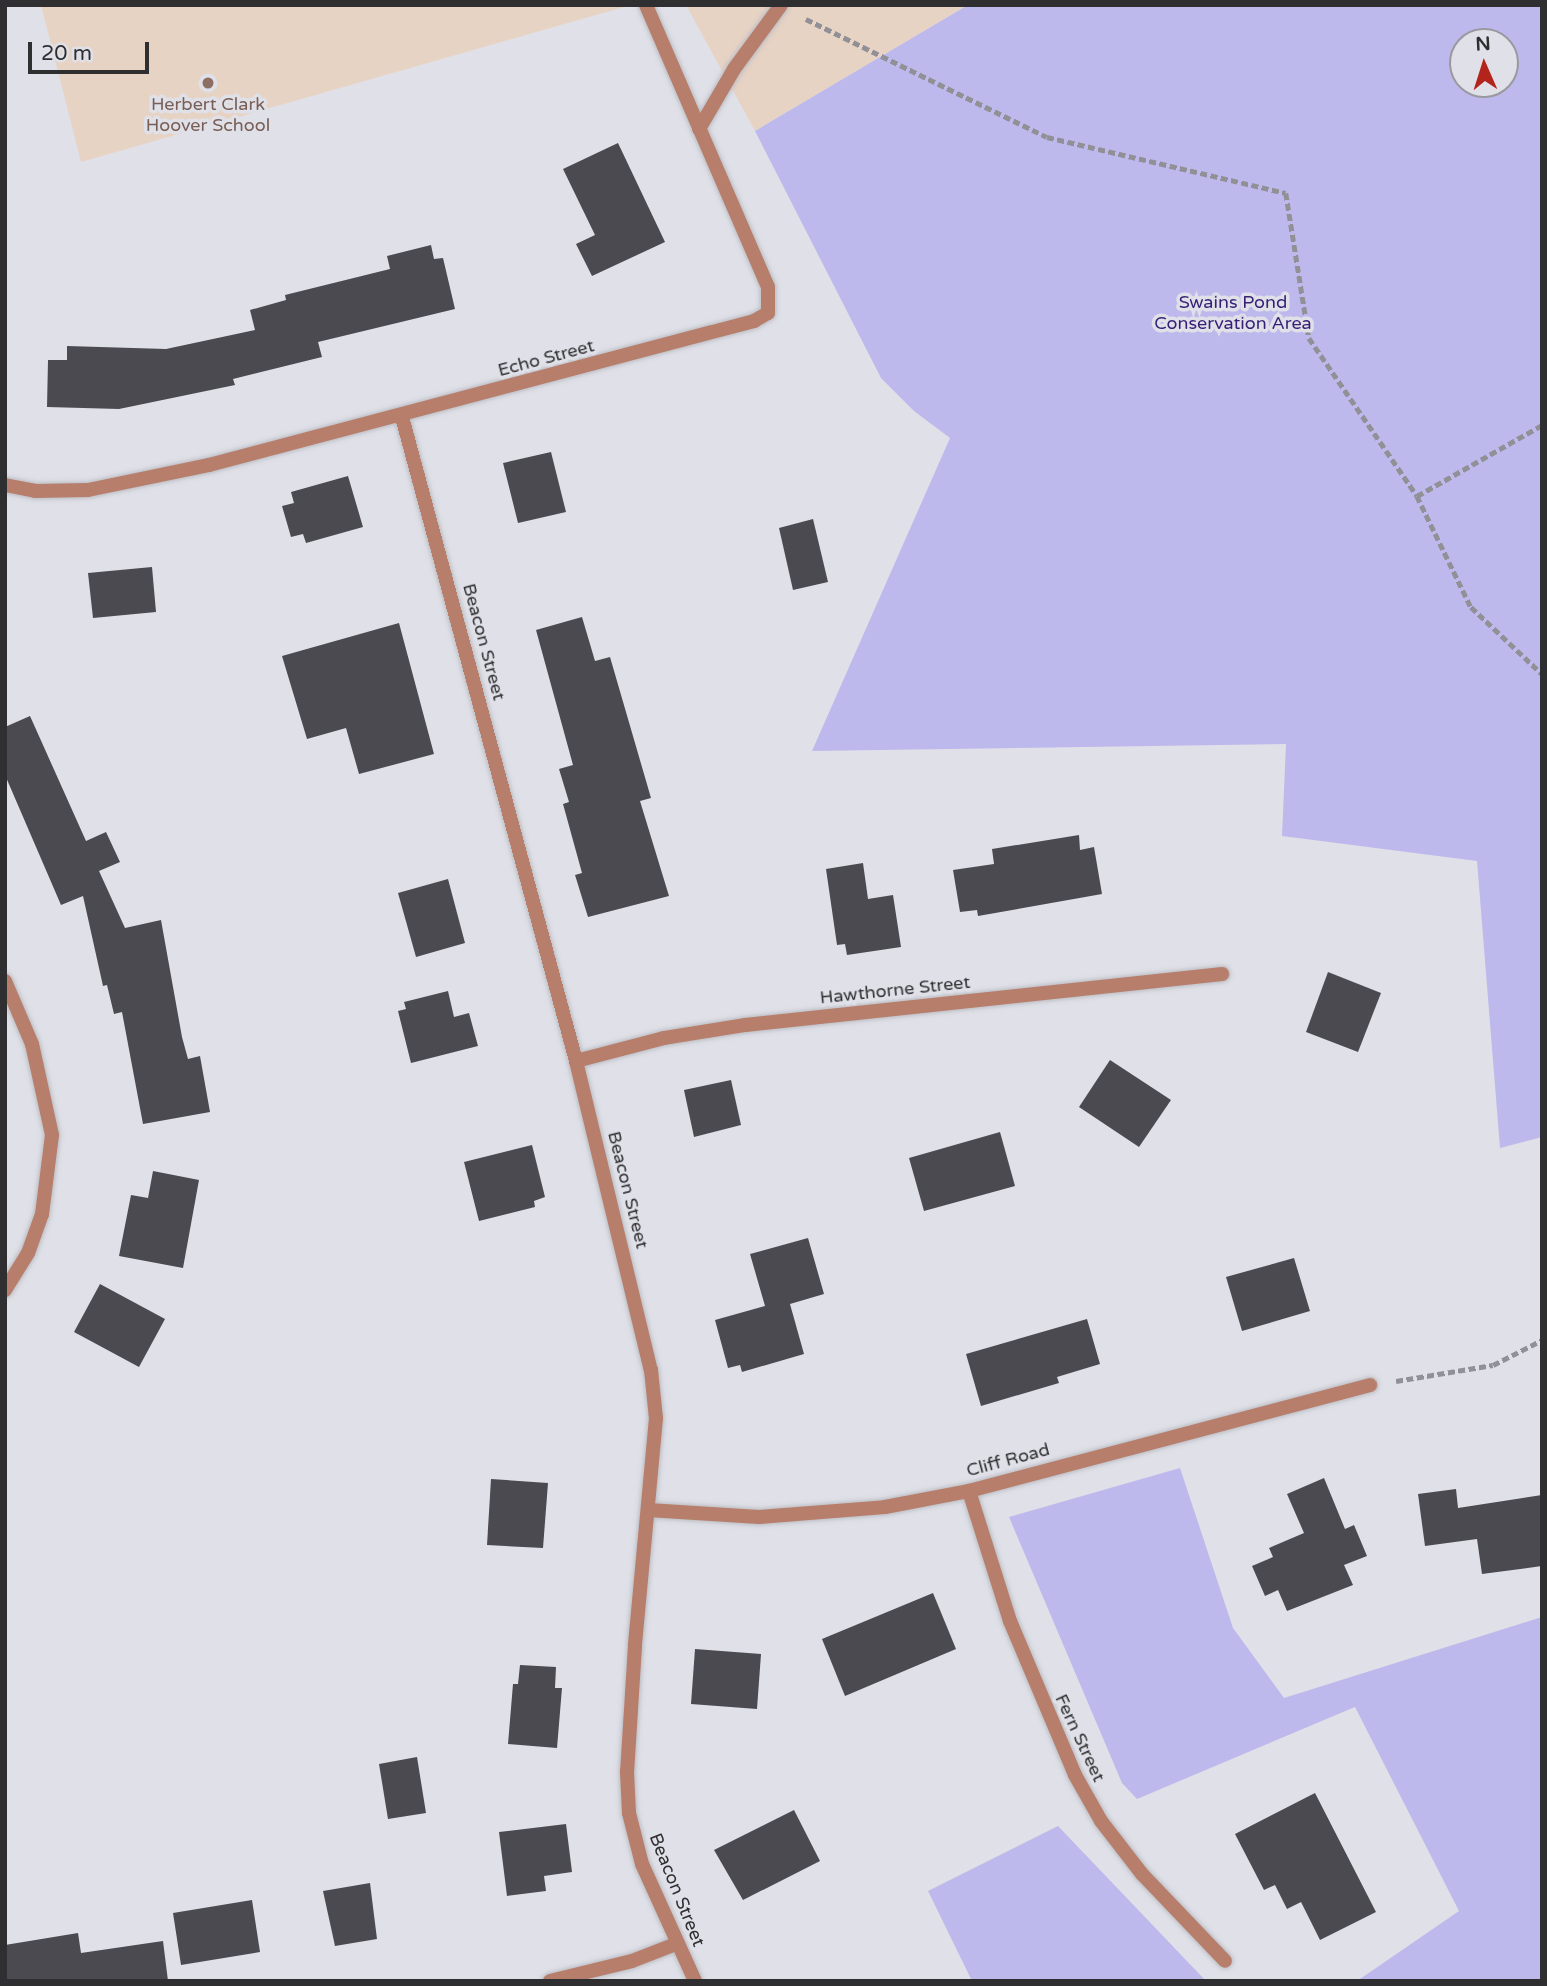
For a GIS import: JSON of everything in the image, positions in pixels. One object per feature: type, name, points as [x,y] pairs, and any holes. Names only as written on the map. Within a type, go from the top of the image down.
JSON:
[{"type":"street","name":"Echo Street","points":[[5,485],[51,491],[109,487],[402,416],[754,321],[768,313],[768,287],[646,5]]},
{"type":"street","points":[[699,129],[734,69],[781,6]]},
{"type":"street","name":"Beacon Street","points":[[402,416],[576,1061],[651,1370],[656,1418],[627,1773],[629,1813],[642,1864],[695,1981]]},
{"type":"street","name":"Hawthorne Street","points":[[576,1061],[675,1036],[746,1025],[1222,974]]},
{"type":"street","points":[[5,981],[36,1056],[52,1135],[42,1214],[28,1253],[5,1290]]},
{"type":"street","name":"Cliff Road","points":[[648,1510],[719,1518],[797,1516],[885,1507],[969,1491],[1370,1385]]},
{"type":"street","name":"Fern Street","points":[[969,1491],[1010,1621],[1079,1784],[1101,1821],[1142,1874],[1225,1961]]},
{"type":"street","points":[[550,1981],[632,1961],[676,1944]]},
{"type":"path","points":[[781,6],[1047,137],[1286,193],[1309,338],[1417,496],[1471,607],[1542,674]]},
{"type":"path","points":[[1417,496],[1542,425]]},
{"type":"path","points":[[1370,1385],[1493,1365],[1542,1340]]},
{"type":"shaded area","name":"Herbert Clark Hoover School","points":[[41,5],[631,5],[81,162]]},
{"type":"shaded area","points":[[686,5],[968,5],[755,131]]},
{"type":"green space","name":"Swains Pond Conservation Area","points":[[968,5],[1542,5],[1542,1137],[1500,1148],[1477,861],[1282,836],[1286,744],[812,751],[950,438],[914,411],[881,378],[755,131]]},
{"type":"green space","points":[[1180,1468],[1233,1628],[1284,1698],[1542,1617],[1542,1981],[1357,1981],[1459,1911],[1355,1707],[1137,1799],[1122,1783],[1009,1517]]},
{"type":"green space","points":[[1058,1826],[1206,1981],[972,1981],[928,1891]]},
{"type":"building","points":[[618,143],[665,242],[592,276],[576,244],[595,235],[563,169]]},
{"type":"building","points":[[431,245],[434,259],[443,258],[455,309],[318,342],[322,357],[233,379],[235,385],[119,409],[47,407],[48,360],[67,360],[67,346],[166,349],[255,330],[250,310],[286,300],[285,295],[390,269],[387,256]]},
{"type":"building","points":[[551,452],[566,512],[518,523],[503,463]]},
{"type":"building","points":[[348,476],[363,527],[306,543],[303,534],[291,537],[282,506],[294,503],[291,492]]},
{"type":"building","points":[[813,519],[828,582],[793,590],[779,528]]},
{"type":"building","points":[[152,567],[156,612],[93,618],[88,573]]},
{"type":"building","points":[[582,617],[595,661],[610,657],[651,798],[640,801],[669,896],[588,917],[575,875],[582,873],[563,804],[569,802],[559,769],[573,765],[536,630]]},
{"type":"building","points":[[399,623],[434,754],[359,774],[346,728],[307,739],[282,656]]},
{"type":"building","points":[[30,716],[86,841],[106,832],[120,862],[99,871],[125,928],[161,920],[182,1037],[188,1059],[200,1056],[210,1112],[143,1124],[122,1012],[114,1014],[107,985],[103,986],[83,896],[61,905],[5,775],[5,727]]},
{"type":"building","points":[[1079,835],[1080,850],[1094,847],[1102,894],[978,916],[977,910],[960,912],[953,870],[994,864],[992,849]]},
{"type":"building","points":[[863,863],[868,899],[893,895],[901,947],[847,955],[845,944],[837,945],[826,869]]},
{"type":"building","points":[[448,879],[465,943],[416,957],[398,893]]},
{"type":"building","points":[[1328,972],[1381,993],[1358,1052],[1306,1032]]},
{"type":"building","points":[[448,991],[454,1017],[469,1013],[478,1046],[411,1063],[398,1011],[406,1009],[404,1002]]},
{"type":"building","points":[[1110,1060],[1171,1100],[1139,1147],[1079,1107]]},
{"type":"building","points":[[731,1080],[741,1125],[694,1137],[684,1090]]},
{"type":"building","points":[[1000,1132],[1015,1186],[924,1211],[909,1158]]},
{"type":"building","points":[[532,1145],[545,1197],[534,1201],[535,1207],[479,1221],[464,1162]]},
{"type":"building","points":[[153,1171],[199,1180],[183,1268],[119,1256],[131,1195],[148,1198]]},
{"type":"building","points":[[808,1238],[824,1294],[790,1304],[804,1354],[742,1372],[740,1365],[728,1368],[715,1320],[765,1306],[750,1254]]},
{"type":"building","points":[[1294,1258],[1310,1311],[1242,1331],[1226,1277]]},
{"type":"building","points":[[100,1284],[165,1319],[139,1367],[74,1332]]},
{"type":"building","points":[[1087,1319],[1100,1364],[1057,1377],[1059,1383],[981,1406],[966,1354]]},
{"type":"building","points":[[1324,1478],[1345,1529],[1354,1525],[1367,1556],[1344,1565],[1353,1585],[1287,1611],[1278,1590],[1265,1596],[1252,1566],[1273,1557],[1269,1548],[1304,1533],[1287,1494]]},
{"type":"building","points":[[491,1479],[548,1483],[543,1548],[487,1545]]},
{"type":"building","points":[[1456,1489],[1458,1508],[1542,1495],[1542,1566],[1482,1574],[1477,1539],[1425,1546],[1418,1494]]},
{"type":"building","points":[[933,1593],[956,1649],[845,1696],[822,1639]]},
{"type":"building","points":[[695,1649],[761,1654],[757,1709],[691,1704]]},
{"type":"building","points":[[520,1665],[556,1667],[555,1688],[562,1688],[557,1748],[508,1744],[513,1684],[518,1684]]},
{"type":"building","points":[[417,1757],[426,1813],[388,1819],[379,1764]]},
{"type":"building","points":[[1315,1793],[1376,1912],[1320,1940],[1301,1902],[1287,1909],[1275,1885],[1264,1890],[1235,1834]]},
{"type":"building","points":[[794,1810],[820,1861],[743,1900],[714,1850]]},
{"type":"building","points":[[566,1824],[572,1872],[544,1876],[546,1891],[507,1896],[499,1832]]},
{"type":"building","points":[[370,1883],[377,1939],[335,1946],[323,1891]]},
{"type":"building","points":[[252,1900],[260,1952],[181,1965],[173,1913]]},
{"type":"building","points":[[78,1933],[81,1953],[163,1941],[168,1981],[5,1981],[5,1945]]},
{"type":"place","name":"Herbert Clark Hoover School","points":[[208,83]]}]
